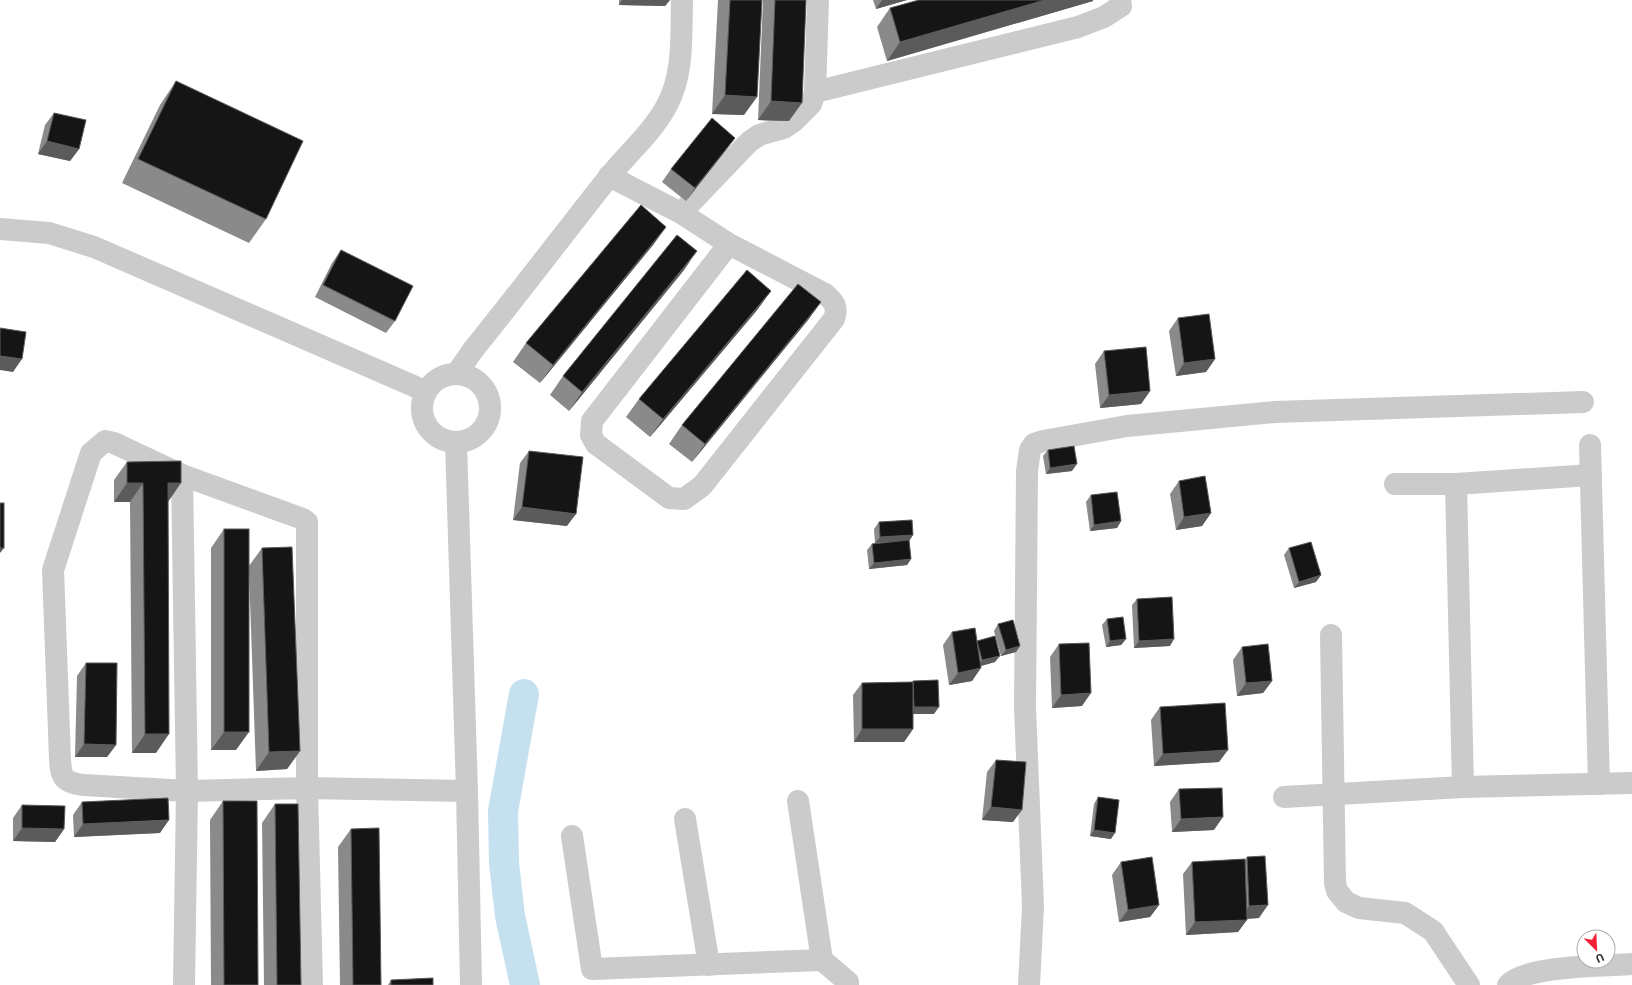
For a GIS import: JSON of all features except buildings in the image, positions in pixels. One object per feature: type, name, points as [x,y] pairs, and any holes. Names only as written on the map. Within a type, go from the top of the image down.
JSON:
[{"type":"street","points":[[457,373],[473,350],[609,176],[644,138],[666,107],[674,86],[680,60],[682,0]]},
{"type":"street","points":[[681,213],[749,142],[758,135],[784,128],[805,111],[811,104],[814,92],[818,0]]},
{"type":"street","points":[[814,92],[1078,27],[1104,18],[1121,6],[1120,0]]},
{"type":"street","points":[[609,176],[681,213],[729,244],[825,294],[836,306],[837,311],[834,320],[702,486],[684,499],[669,498],[596,444],[591,436],[592,421],[729,244]]},
{"type":"street","points":[[0,229],[49,232],[94,247],[425,391]]},
{"type":"street","points":[[457,373],[469,376],[479,382],[486,391],[490,402],[490,414],[486,425],[478,434],[468,441],[456,443],[444,440],[433,434],[425,426],[421,414],[421,402],[425,391],[433,381],[444,375],[457,373]]},
{"type":"street","points":[[1029,985],[1033,906],[1025,707],[1026,562],[1027,472],[1030,450],[1034,444],[1043,441],[1127,426],[1275,412],[1583,402]]},
{"type":"street","points":[[312,985],[307,788],[307,522],[303,518],[182,475],[114,443],[105,441],[98,445],[91,453],[53,570],[61,773],[65,780],[84,785],[187,791],[307,788],[467,791]]},
{"type":"street","points":[[456,443],[467,791],[471,985]]},
{"type":"street","points":[[1590,445],[1599,784]]},
{"type":"street","points":[[182,475],[187,791],[184,985]]},
{"type":"street","points":[[1395,484],[1456,484],[1591,475]]},
{"type":"street","points":[[1456,484],[1463,787]]},
{"type":"street","points":[[1331,634],[1335,883],[1337,891],[1346,902],[1359,908],[1405,913],[1433,931],[1469,985]]},
{"type":"street","points":[[1284,797],[1463,787],[1632,783]]},
{"type":"street","points":[[798,801],[822,960],[848,982],[848,985]]},
{"type":"street","points":[[685,820],[709,965]]},
{"type":"street","points":[[572,836],[592,969],[822,960]]},
{"type":"street","points":[[1508,985],[1511,982],[1533,974],[1557,968],[1632,964]]},
{"type":"waterway","points":[[524,694],[503,811],[504,863],[510,916],[525,985]]}]
